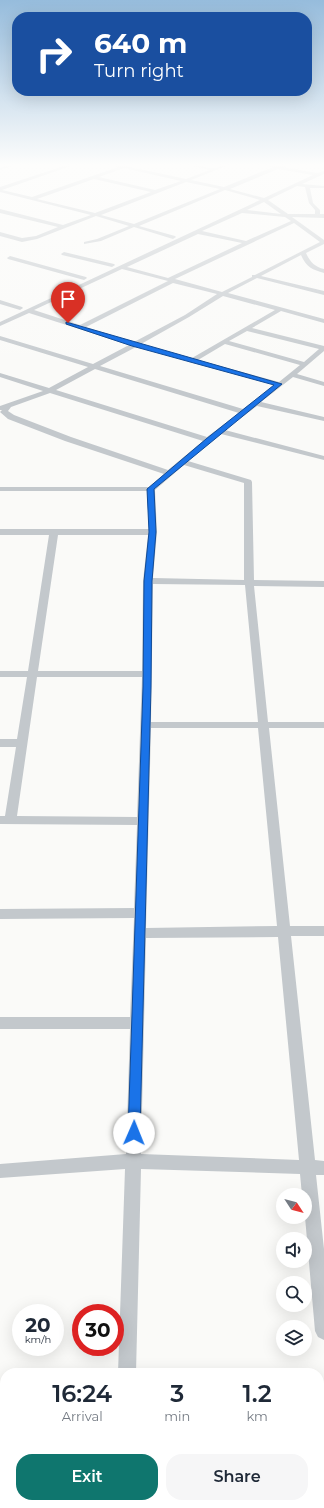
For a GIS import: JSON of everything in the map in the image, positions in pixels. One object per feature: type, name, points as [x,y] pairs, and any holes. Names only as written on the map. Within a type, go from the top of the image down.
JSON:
[{"type":"street","points":[[0,234],[22,240],[46,233]]},
{"type":"street","points":[[86,243],[112,233]]},
{"type":"street","points":[[159,233],[173,237]]},
{"type":"street","points":[[0,318],[181,233]]},
{"type":"street","points":[[0,324],[195,233]]},
{"type":"street","points":[[204,233],[247,243]]},
{"type":"street","points":[[81,327],[264,233]]},
{"type":"street","points":[[4,407],[51,390],[187,316],[254,276],[324,242],[312,233]]},
{"type":"street","points":[[303,252],[306,260],[313,268],[324,271]]},
{"type":"street","points":[[64,254],[112,265]]},
{"type":"street","points":[[10,258],[84,278]]},
{"type":"street","points":[[122,267],[324,321]]},
{"type":"street","points":[[254,276],[324,293]]},
{"type":"street","points":[[0,302],[20,308]]},
{"type":"street","points":[[191,361],[280,309]]},
{"type":"street","points":[[29,311],[191,361],[279,384]]},
{"type":"street","points":[[248,329],[323,350]]},
{"type":"street","points":[[0,338],[244,412]]},
{"type":"street","points":[[225,342],[305,364]]},
{"type":"street","points":[[0,489],[150,489],[208,440],[323,350]]},
{"type":"street","points":[[0,375],[208,440]]},
{"type":"street","points":[[292,375],[324,384]]},
{"type":"street","points":[[4,407],[23,395],[26,389],[23,382]]},
{"type":"street","points":[[255,403],[324,419]]},
{"type":"street","points":[[4,407],[4,412],[11,417],[68,439],[169,473]]},
{"type":"street","points":[[220,431],[324,458]]},
{"type":"street","points":[[182,462],[248,482],[249,583],[265,726],[324,1331]]},
{"type":"street","points":[[127,1368],[146,724],[148,581],[152,532],[150,489]]},
{"type":"street","points":[[0,532],[152,532]]},
{"type":"street","points":[[54,532],[22,743],[5,820],[143,821]]},
{"type":"street","points":[[148,581],[324,584]]},
{"type":"street","points":[[0,674],[147,674]]},
{"type":"street","points":[[146,724],[265,726],[324,725]]},
{"type":"street","points":[[0,743],[22,743]]},
{"type":"street","points":[[0,914],[140,913]]},
{"type":"street","points":[[140,933],[324,931]]},
{"type":"street","points":[[0,1023],[137,1023]]},
{"type":"street","points":[[0,1171],[133,1162],[324,1168]]},
{"type":"route","points":[[68,323],[191,361],[279,384],[208,440],[150,489],[152,532],[148,581],[147,687],[134,1133]]}]
